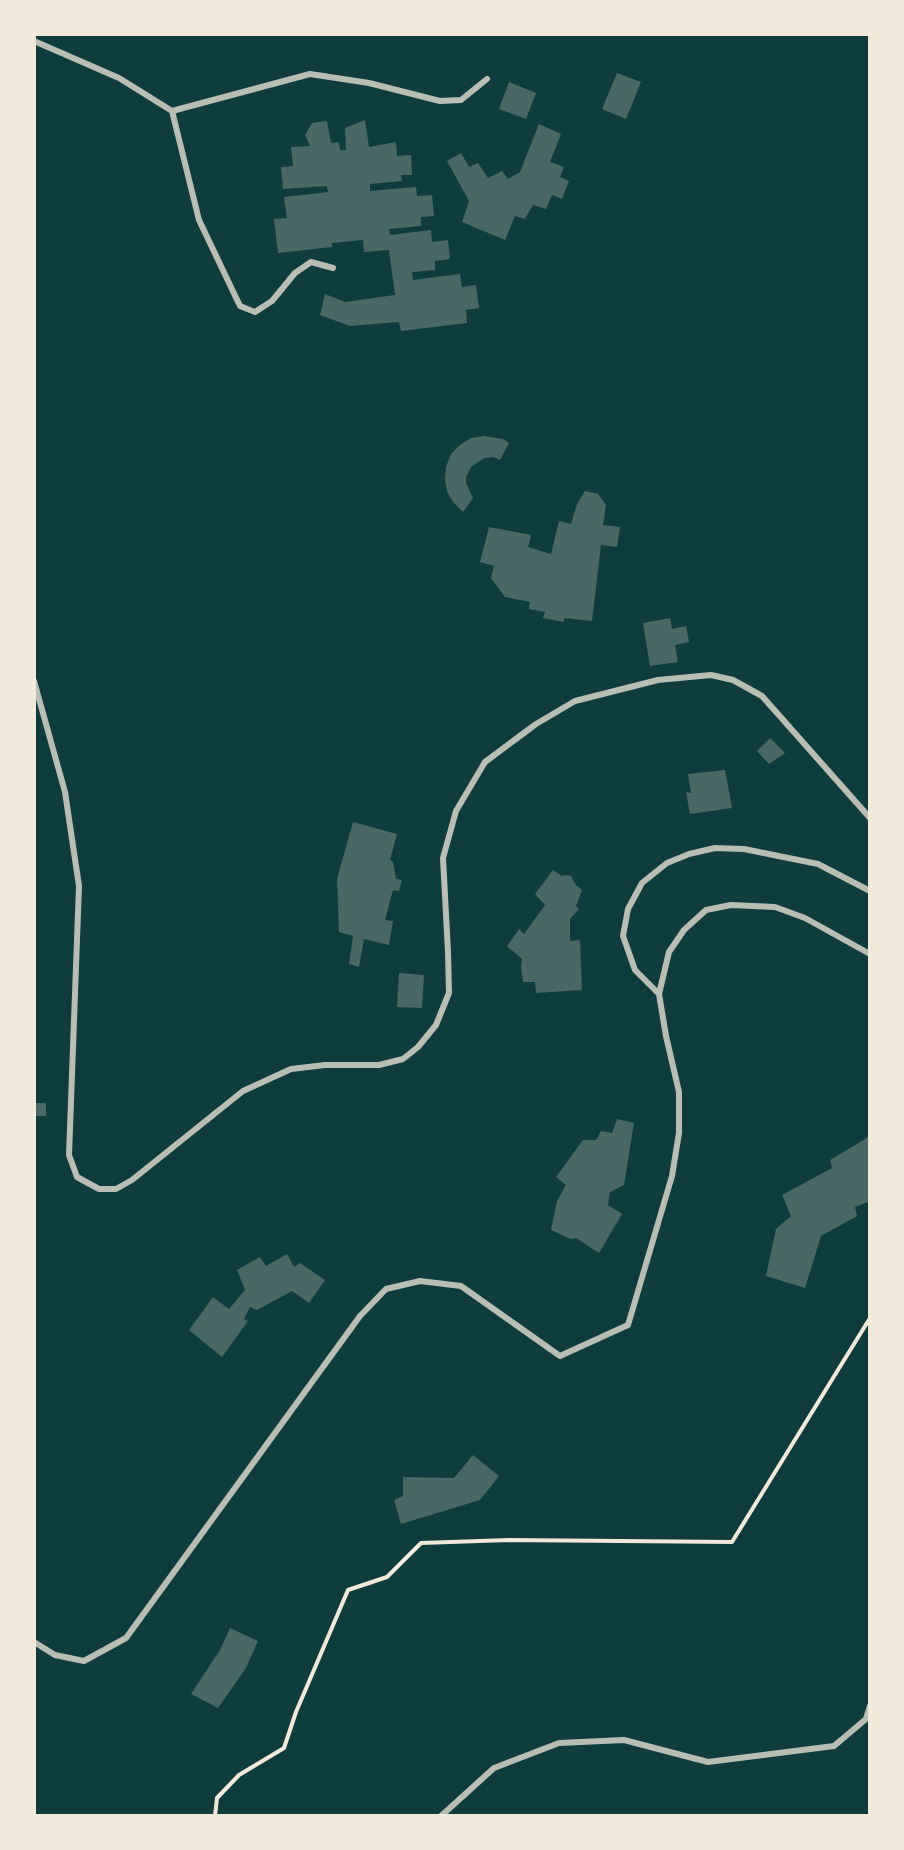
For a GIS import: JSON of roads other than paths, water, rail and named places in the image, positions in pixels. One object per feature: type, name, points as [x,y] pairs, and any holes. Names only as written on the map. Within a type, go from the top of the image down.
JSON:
[{"type":"street","points":[[34,41],[119,78],[172,111],[199,220],[240,306],[255,312],[272,300],[295,273],[311,262],[333,268]]},
{"type":"street","points":[[172,111],[310,74],[369,83],[440,101],[461,100],[487,79]]},
{"type":"street","points":[[34,681],[65,792],[79,886],[69,1155],[76,1177],[99,1189],[116,1189],[132,1180],[243,1091],[291,1069],[325,1065],[379,1065],[403,1059],[418,1047],[436,1025],[449,993],[443,858],[456,811],[485,762],[536,724],[575,701],[658,680],[711,675],[733,680],[762,696],[870,818]]},
{"type":"street","points":[[659,994],[635,970],[623,936],[628,909],[642,884],[667,863],[689,854],[715,848],[744,849],[818,864],[870,891]]},
{"type":"street","points":[[34,1642],[56,1655],[84,1661],[126,1638],[360,1317],[386,1289],[420,1281],[461,1286],[560,1356],[628,1325],[672,1176],[679,1133],[680,1092],[666,1036],[659,994],[669,952],[684,930],[706,910],[731,905],[775,907],[805,918],[870,954]]},
{"type":"street","points":[[441,1815],[494,1768],[559,1743],[624,1740],[708,1762],[834,1746],[866,1719],[870,1706]]}]
